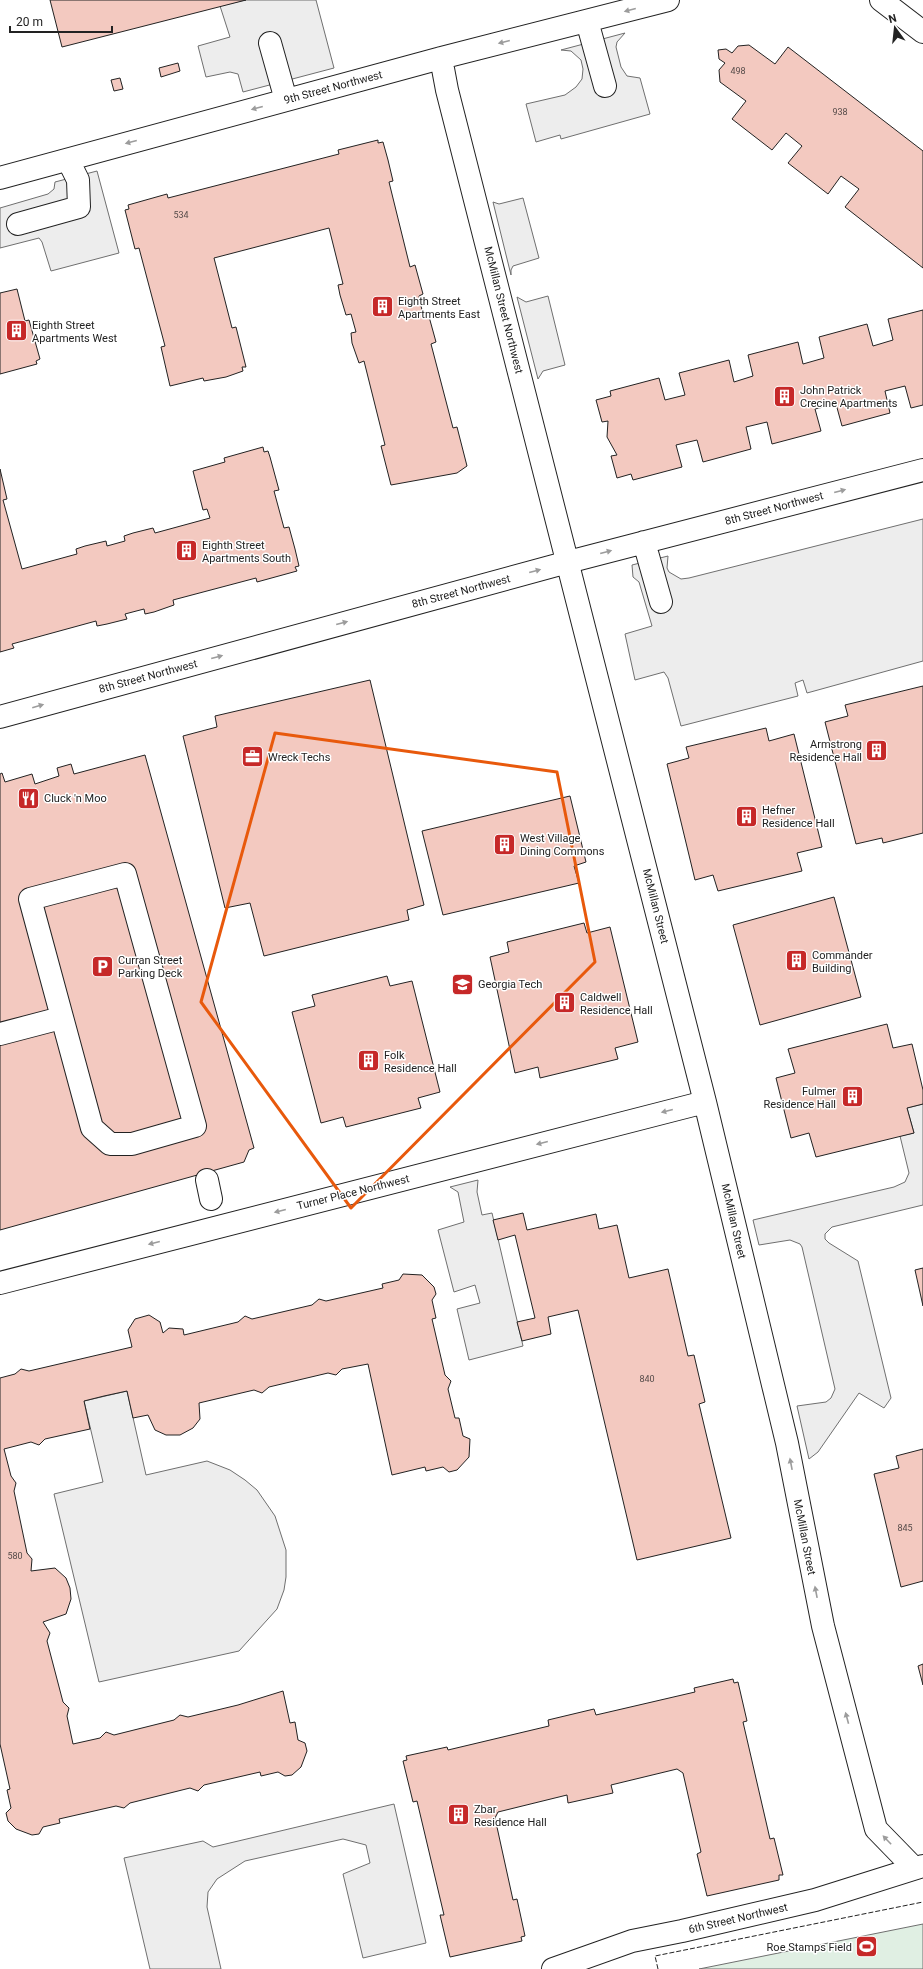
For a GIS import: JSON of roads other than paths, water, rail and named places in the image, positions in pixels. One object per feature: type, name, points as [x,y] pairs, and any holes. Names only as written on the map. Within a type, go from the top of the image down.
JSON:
[{"type":"street","name":"9th Street Northwest","points":[[0,178],[441,58],[668,0]]},
{"type":"street","points":[[881,0],[923,32]]},
{"type":"street","points":[[587,21],[605,86]]},
{"type":"street","points":[[270,43],[286,100]]},
{"type":"street","name":"McMillan Street Northwest","points":[[441,58],[568,562]]},
{"type":"street","points":[[18,224],[80,206],[78,180],[68,160]]},
{"type":"street","name":"8th Street Northwest","points":[[0,717],[568,562],[923,470]]},
{"type":"street","points":[[644,542],[661,602]]},
{"type":"street","name":"McMillan Street","points":[[568,562],[705,1102],[787,1443],[823,1626],[876,1829],[919,1867]]},
{"type":"street","points":[[125,874],[195,1126],[132,1144],[110,1144],[92,1128],[61,1018],[30,899],[125,874]]},
{"type":"street","points":[[0,1034],[61,1018]]},
{"type":"street","name":"Turner Place Northwest","points":[[0,1283],[705,1102]]},
{"type":"street","name":"6th Street Northwest","points":[[553,1969],[632,1941],[815,1900],[919,1867]]},
{"type":"place","name":"Eighth Street Apartments East","points":[[382,307]]},
{"type":"place","name":"Eighth Street Apartments West","points":[[16,331]]},
{"type":"place","name":"John Patrick Crecine Apartments","points":[[784,396]]},
{"type":"place","name":"Eighth Street Apartments South","points":[[186,551]]},
{"type":"place","name":"Armstrong Residence Hall","points":[[877,750]]},
{"type":"place","name":"Wreck Techs","points":[[252,757]]},
{"type":"place","name":"Cluck 'n Moo","points":[[29,798]]},
{"type":"place","name":"Hefner Residence Hall","points":[[747,816]]},
{"type":"place","name":"West Village Dining Commons","points":[[504,844]]},
{"type":"place","name":"Commander Building","points":[[797,961]]},
{"type":"place","name":"Curran Street Parking Deck","points":[[102,966]]},
{"type":"place","name":"Georgia Tech","points":[[462,984]]},
{"type":"place","name":"Caldwell Residence Hall","points":[[564,1003]]},
{"type":"place","name":"Folk Residence Hall","points":[[369,1061]]},
{"type":"place","name":"Fulmer Residence Hall","points":[[852,1097]]},
{"type":"place","name":"Zbar Residence Hall","points":[[459,1815]]},
{"type":"place","name":"Roe Stamps Field","points":[[867,1947]]}]
